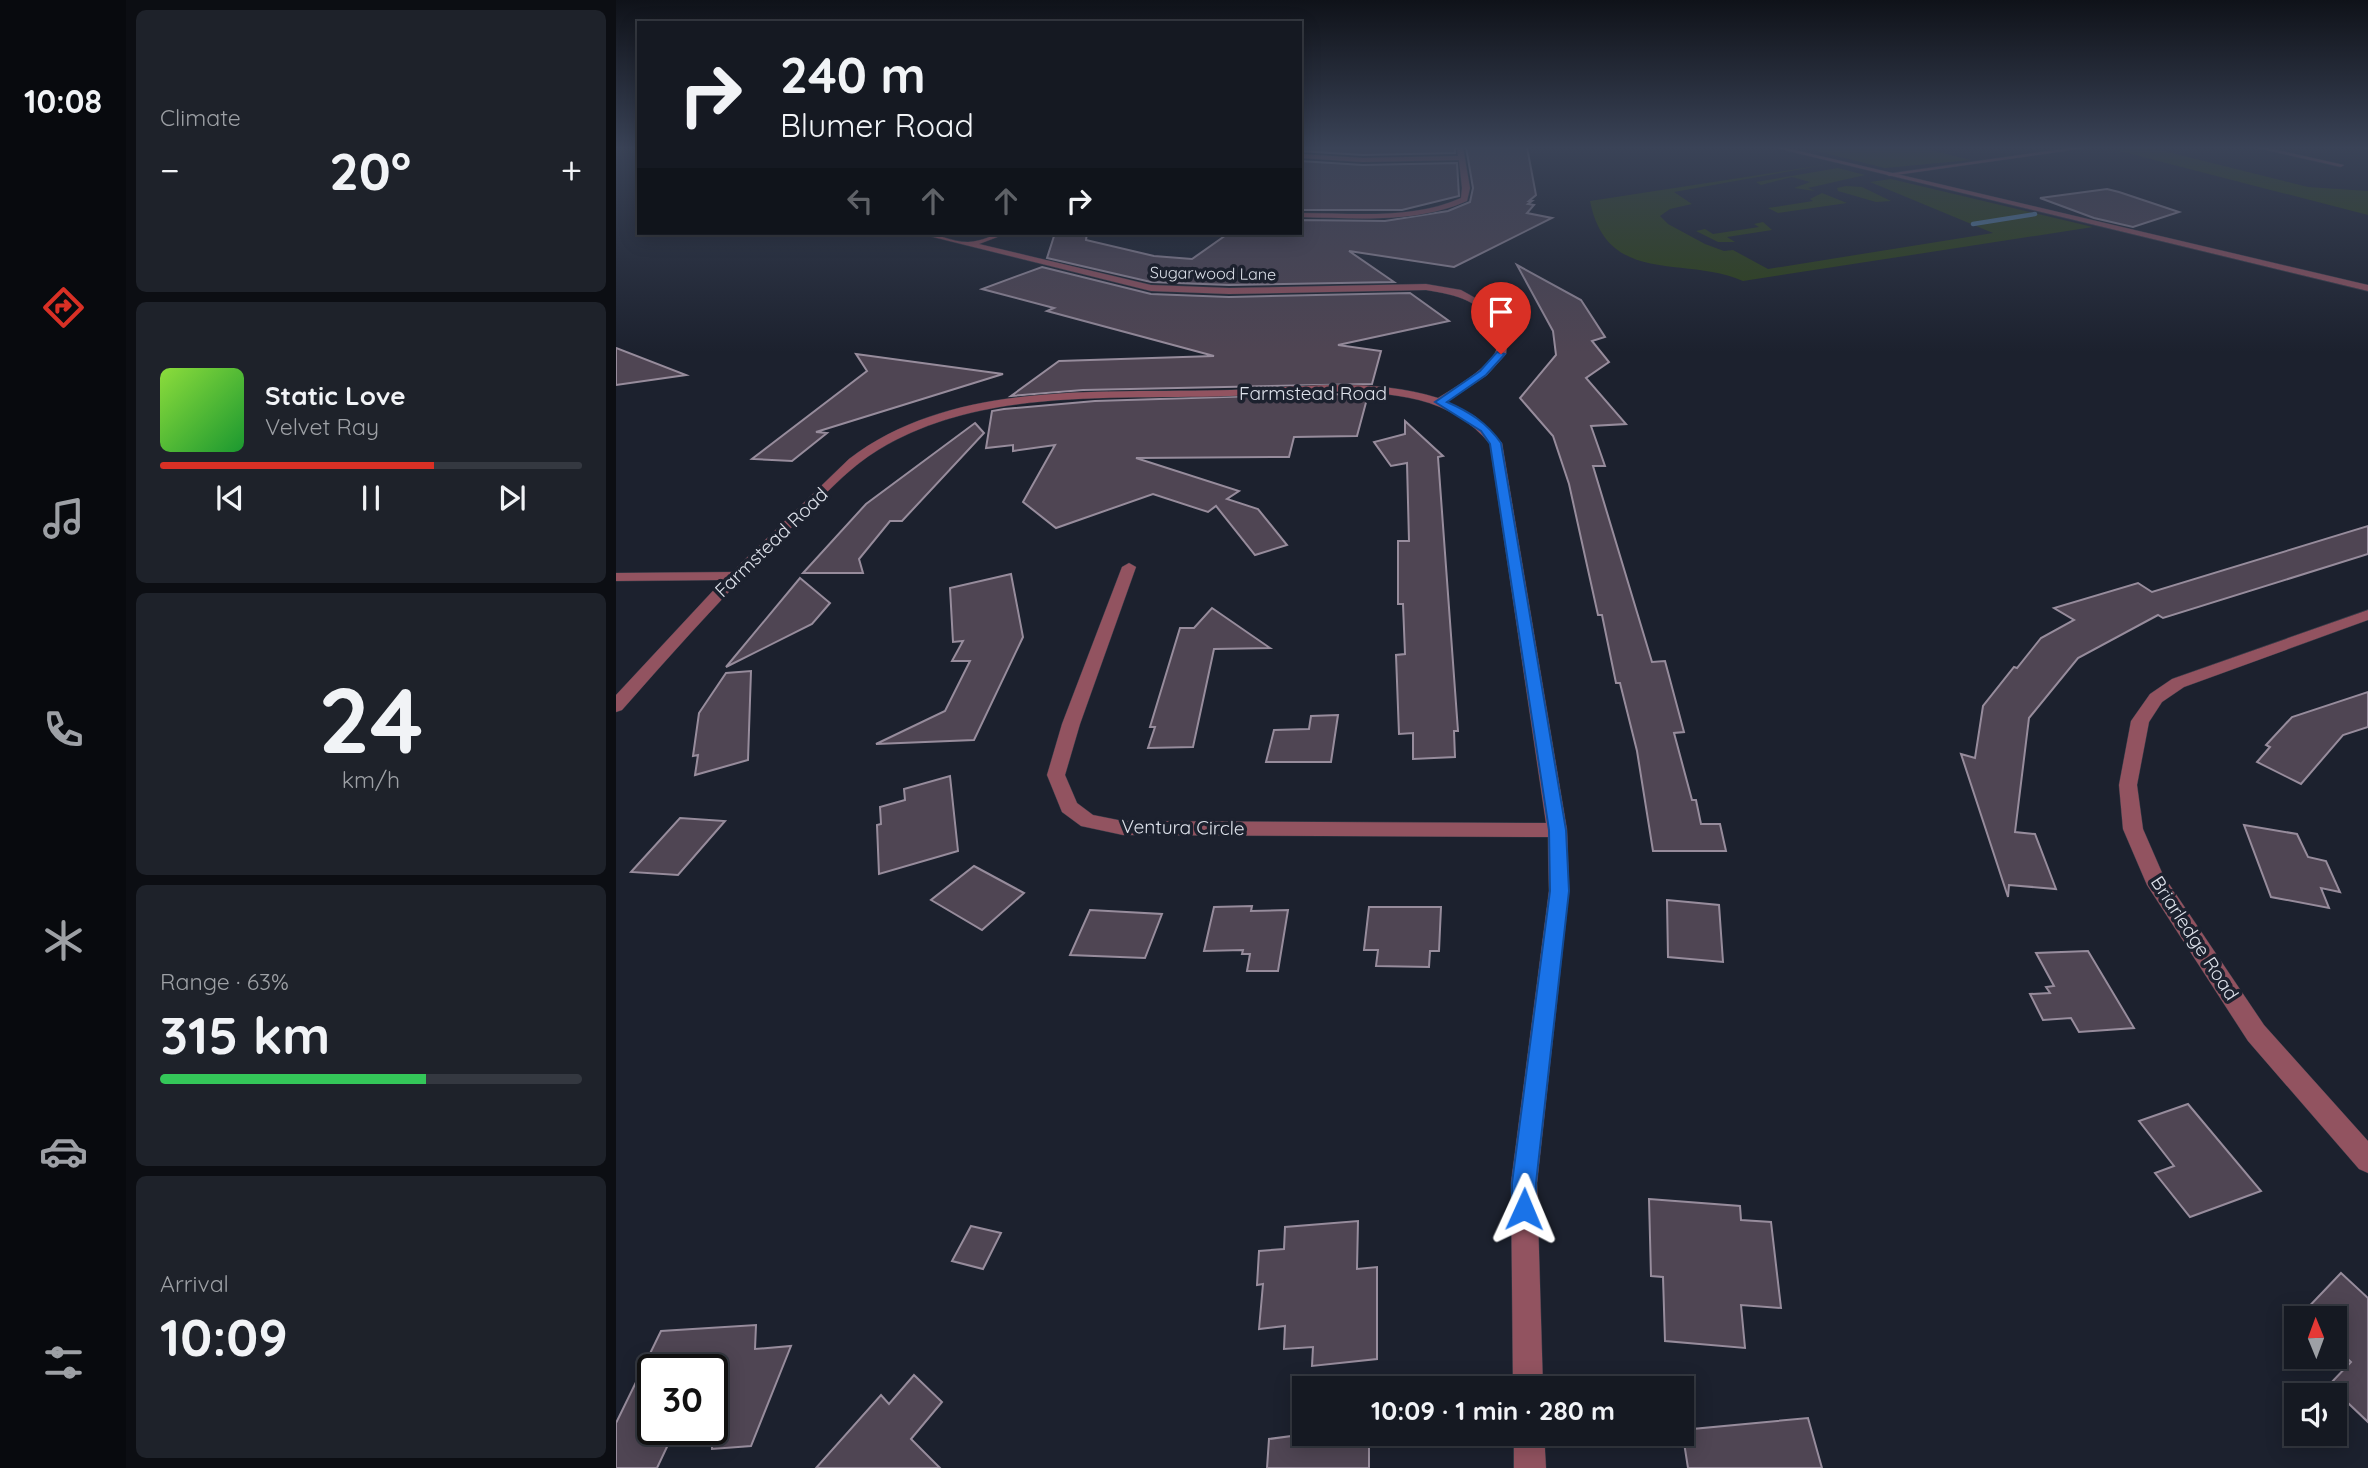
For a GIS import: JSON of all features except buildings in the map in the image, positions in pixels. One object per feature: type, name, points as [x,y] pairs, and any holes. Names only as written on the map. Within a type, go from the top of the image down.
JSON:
[{"type":"street","points":[[2063,216],[2368,288]]},
{"type":"street","name":"Sugarwood Lane","points":[[929,235],[1151,288],[1228,291],[1443,288],[1479,301],[1499,321],[1503,335],[1501,354],[1483,373],[1440,402]]},
{"type":"street","points":[[969,245],[998,235]]},
{"type":"street","name":"Farmstead Road","points":[[616,706],[732,576],[848,467],[901,432],[942,417],[1033,400],[1383,391],[1440,402],[1474,421],[1496,443],[1557,830],[1559,891],[1524,1183],[1528,1376]]},
{"type":"street","name":"Ventura Circle","points":[[1129,567],[1070,724],[1056,775],[1069,807],[1088,821],[1123,828],[1557,830]]},
{"type":"street","points":[[616,577],[732,576]]},
{"type":"street","name":"Briarledge Road","points":[[2368,615],[2178,683],[2155,698],[2140,721],[2128,785],[2133,829],[2154,879],[2256,1033],[2368,1160]]},
{"type":"street","points":[[1529,1446],[1530,1468]]},
{"type":"green space","points":[[1595,216],[1661,216],[1668,224],[1705,244],[1724,251],[1733,250],[1768,269],[1993,233],[1951,216],[2045,216],[2093,227],[1743,281],[1720,274],[1651,264],[1630,257],[1613,246],[1599,228]]},
{"type":"green space","points":[[1763,222],[1772,230],[1727,237],[1735,242],[1718,242],[1696,231],[1705,229],[1713,234],[1759,227],[1754,224]]},
{"type":"waterway","points":[[1973,224],[2026,216]]},
{"type":"route","points":[[1501,354],[1483,373],[1440,402],[1463,412],[1485,429],[1496,443],[1557,830],[1559,891],[1524,1183],[1524,1209]]}]
